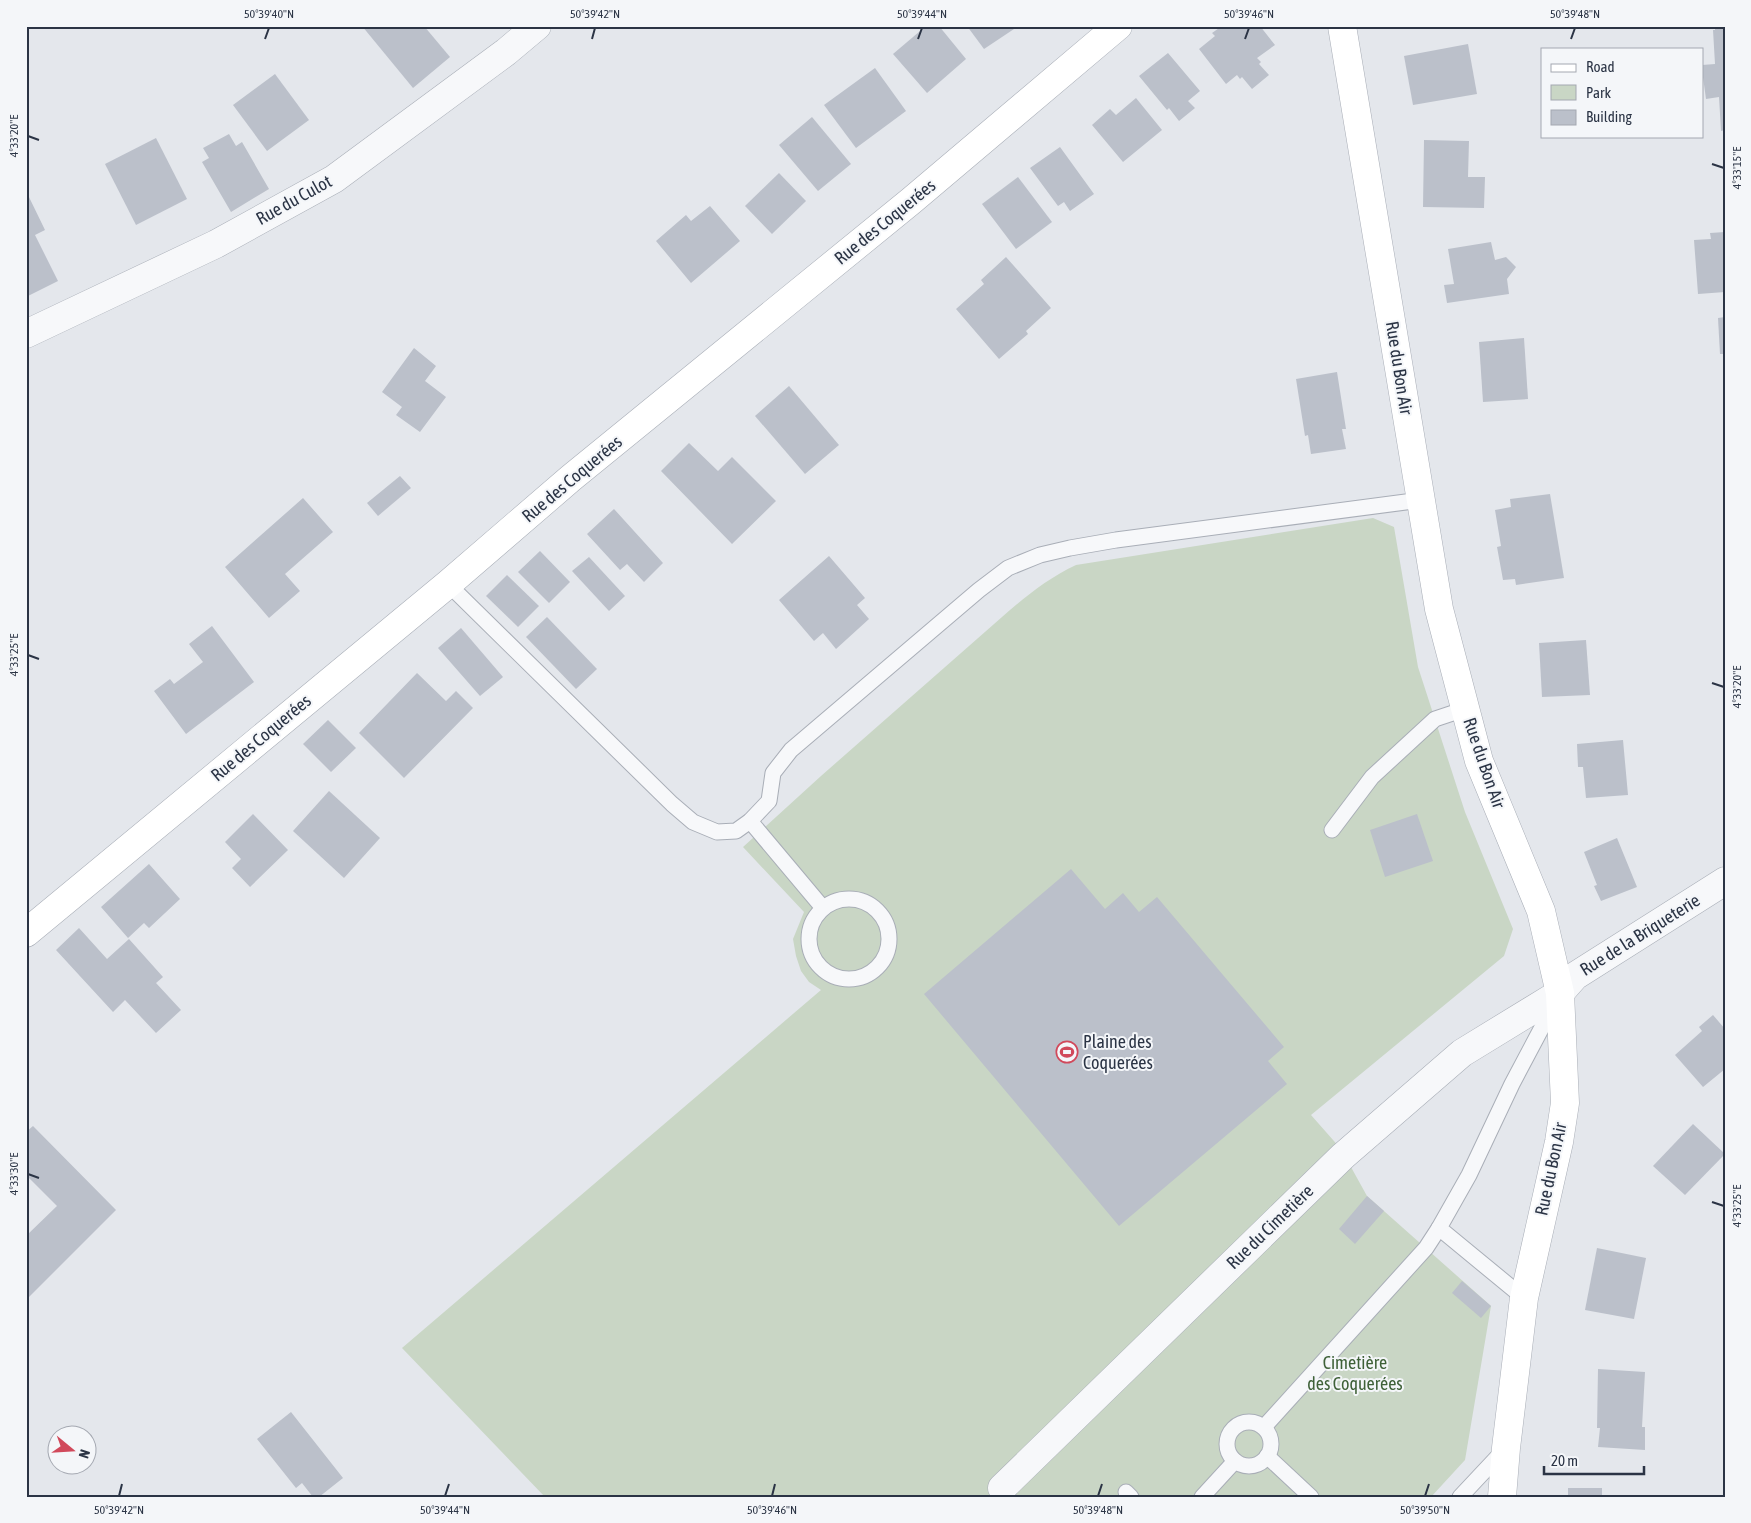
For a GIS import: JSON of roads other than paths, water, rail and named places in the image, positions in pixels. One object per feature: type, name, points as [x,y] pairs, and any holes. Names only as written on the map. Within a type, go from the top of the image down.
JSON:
[{"type":"street","name":"Rue du Culot","points":[[26,334],[216,244],[334,179],[506,52],[537,26]]},
{"type":"street","name":"Rue des Coquerées","points":[[26,933],[448,584],[571,478],[911,201],[1118,26]]},
{"type":"street","name":"Rue du Bon Air","points":[[1342,26],[1439,609],[1479,761],[1541,911],[1560,993],[1565,1103],[1524,1298],[1502,1497]]},
{"type":"street","name":"Rue de la Briqueterie","points":[[1560,993],[1575,976],[1725,881]]},
{"type":"street","name":"Rue du Cimetière","points":[[1002,1488],[1343,1156],[1462,1053],[1560,993]]},
{"type":"lane","points":[[448,584],[672,804],[693,822],[717,832],[736,831],[750,821],[769,802],[773,773],[791,750],[1008,568],[1040,555],[1116,540],[1421,500]]},
{"type":"lane","points":[[1332,830],[1372,777],[1435,719],[1465,709]]},
{"type":"lane","points":[[750,821],[823,908]]},
{"type":"lane","points":[[858,900],[877,910],[888,930],[889,947],[876,969],[868,975],[857,979],[834,977],[816,963],[809,940],[815,917],[823,908],[836,901],[858,900]]},
{"type":"lane","points":[[1264,1427],[1426,1248],[1469,1175],[1512,1084],[1560,993]]},
{"type":"lane","points":[[1439,1228],[1524,1298]]},
{"type":"lane","points":[[1244,1422],[1252,1422],[1264,1427],[1270,1440],[1267,1456],[1260,1463],[1252,1465],[1245,1465],[1235,1461],[1227,1448],[1227,1440],[1231,1430],[1244,1422]]},
{"type":"lane","points":[[1460,1497],[1506,1448]]},
{"type":"lane","points":[[1267,1456],[1311,1497]]},
{"type":"lane","points":[[1202,1497],[1235,1461]]},
{"type":"place","name":"Plaine des Coquerées","points":[[1067,1052]]},
{"type":"park label","name":"Cimetière des Coquerées","points":[[1355,1374]]}]
